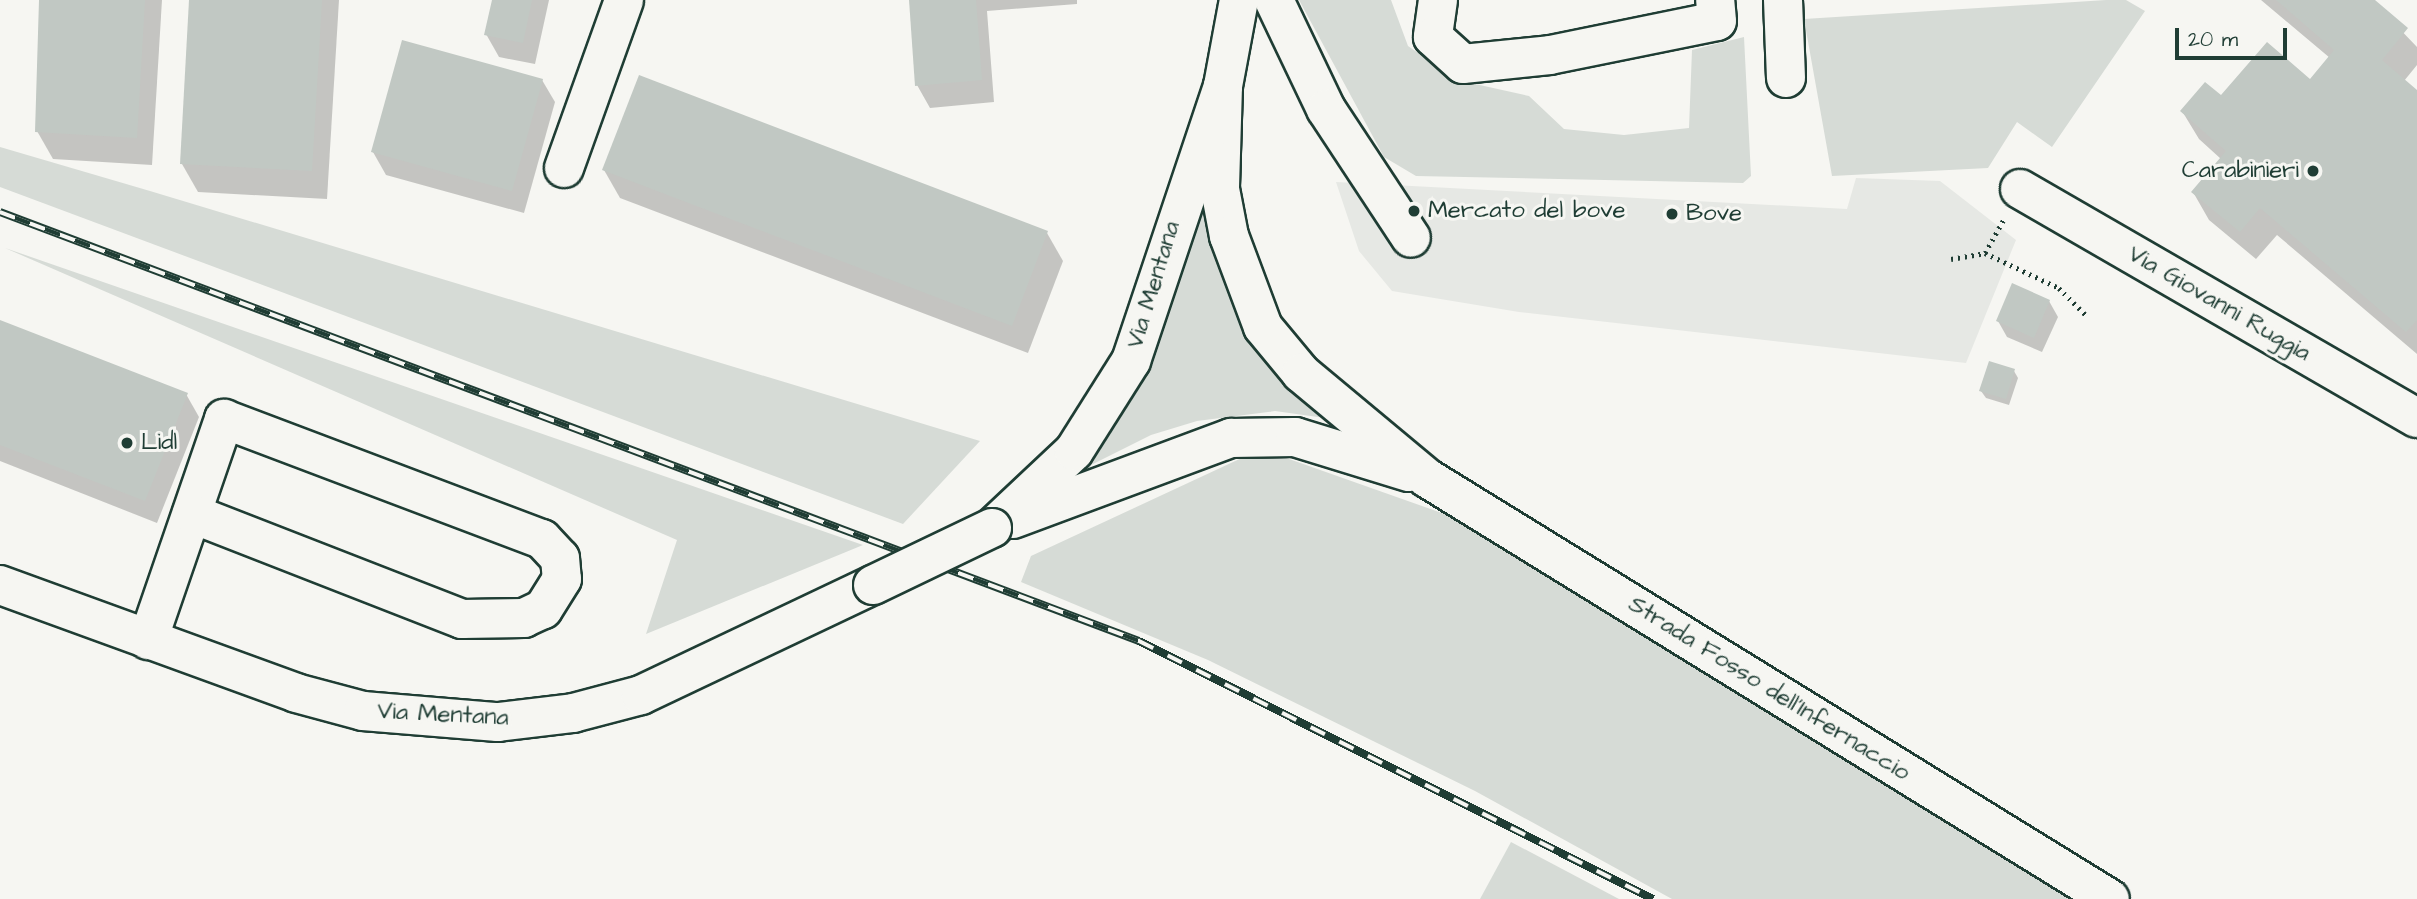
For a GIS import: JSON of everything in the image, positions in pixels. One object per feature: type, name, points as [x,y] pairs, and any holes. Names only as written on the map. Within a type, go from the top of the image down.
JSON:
[{"type":"main road","points":[[564,168],[624,0]]},
{"type":"main road","name":"Via Mentana","points":[[992,528],[1074,452],[1131,361],[1223,86],[1239,0]]},
{"type":"main road","points":[[1274,0],[1325,109],[1411,238]]},
{"type":"main road","points":[[1438,0],[1433,37],[1463,64],[1550,55],[1717,21],[1715,0]]},
{"type":"main road","points":[[1783,0],[1786,78]]},
{"type":"main road","points":[[1223,86],[1220,189],[1241,277],[1263,327],[1301,373],[1427,478]]},
{"type":"main road","name":"Via Giovanni Ruggia","points":[[2020,189],[2417,418]]},
{"type":"main road","points":[[148,640],[225,419],[542,538],[560,558],[562,579],[543,609],[524,618],[462,619],[192,514]]},
{"type":"main road","name":"Via Mentana","points":[[0,585],[148,640],[363,711],[498,722],[641,695],[992,528],[1231,438],[1295,437],[1427,478]]},
{"type":"main road","name":"Strada Fosso dell'Infernaccio","points":[[1427,478],[2110,899]]},
{"type":"path","points":[[1951,259],[1985,253],[2059,288],[2087,316]]},
{"type":"shaded area","points":[[1299,0],[1391,0],[1408,46],[1457,80],[1529,96],[1564,129],[1624,135],[1689,128],[1692,50],[1744,37],[1751,176],[1743,183],[1416,176],[1384,157]]},
{"type":"shaded area","points":[[2126,0],[2145,11],[2052,147],[2017,122],[1988,168],[1832,176],[1804,19]]},
{"type":"shaded area","points":[[0,147],[980,441],[903,524],[0,187]]},
{"type":"shaded area","points":[[1203,172],[1208,224],[1234,310],[1269,366],[1325,418],[1275,411],[1197,421],[1151,435],[1069,476],[1104,443],[1138,387]]},
{"type":"shaded area","name":"Bove","points":[[1856,178],[1940,181],[2016,240],[1966,363],[1519,312],[1392,291],[1359,251],[1336,182],[1847,209]]},
{"type":"shaded area","points":[[5,248],[863,545],[646,634],[677,540]]},
{"type":"shaded area","points":[[1261,449],[1487,529],[2094,899],[1672,899],[1475,791],[1208,660],[1021,582],[1031,556]]},
{"type":"shaded area","points":[[1511,842],[1619,899],[1480,899]]},
{"type":"building","points":[[39,0],[145,0],[137,138],[35,132]]},
{"type":"building","points":[[189,0],[322,0],[312,171],[180,164]]},
{"type":"building","points":[[492,0],[532,0],[523,43],[484,35]]},
{"type":"building","points":[[909,0],[976,0],[982,80],[915,86]]},
{"type":"building","name":"Carabinieri","points":[[2276,0],[2375,0],[2408,28],[2382,60],[2417,90],[2417,320],[2406,332],[2260,208],[2240,232],[2191,192],[2226,151],[2180,111],[2205,82],[2221,95],[2267,42],[2310,79],[2334,50]]},
{"type":"building","points":[[402,40],[543,79],[512,191],[371,152]]},
{"type":"building","points":[[639,75],[1048,231],[1012,326],[602,170]]},
{"type":"building","points":[[2012,283],[2050,300],[2034,338],[1996,321]]},
{"type":"building","points":[[0,320],[188,393],[145,501],[0,445]]},
{"type":"building","points":[[1989,361],[2015,369],[2006,399],[1979,391]]},
{"type":"railway","points":[[0,212],[1139,641],[1653,899]]},
{"type":"place","name":"Carabinieri","points":[[2313,171]]},
{"type":"place","name":"Mercato del bove","points":[[1414,211]]},
{"type":"place","name":"Bove","points":[[1672,214]]},
{"type":"place","name":"Lidl","points":[[127,443]]}]
